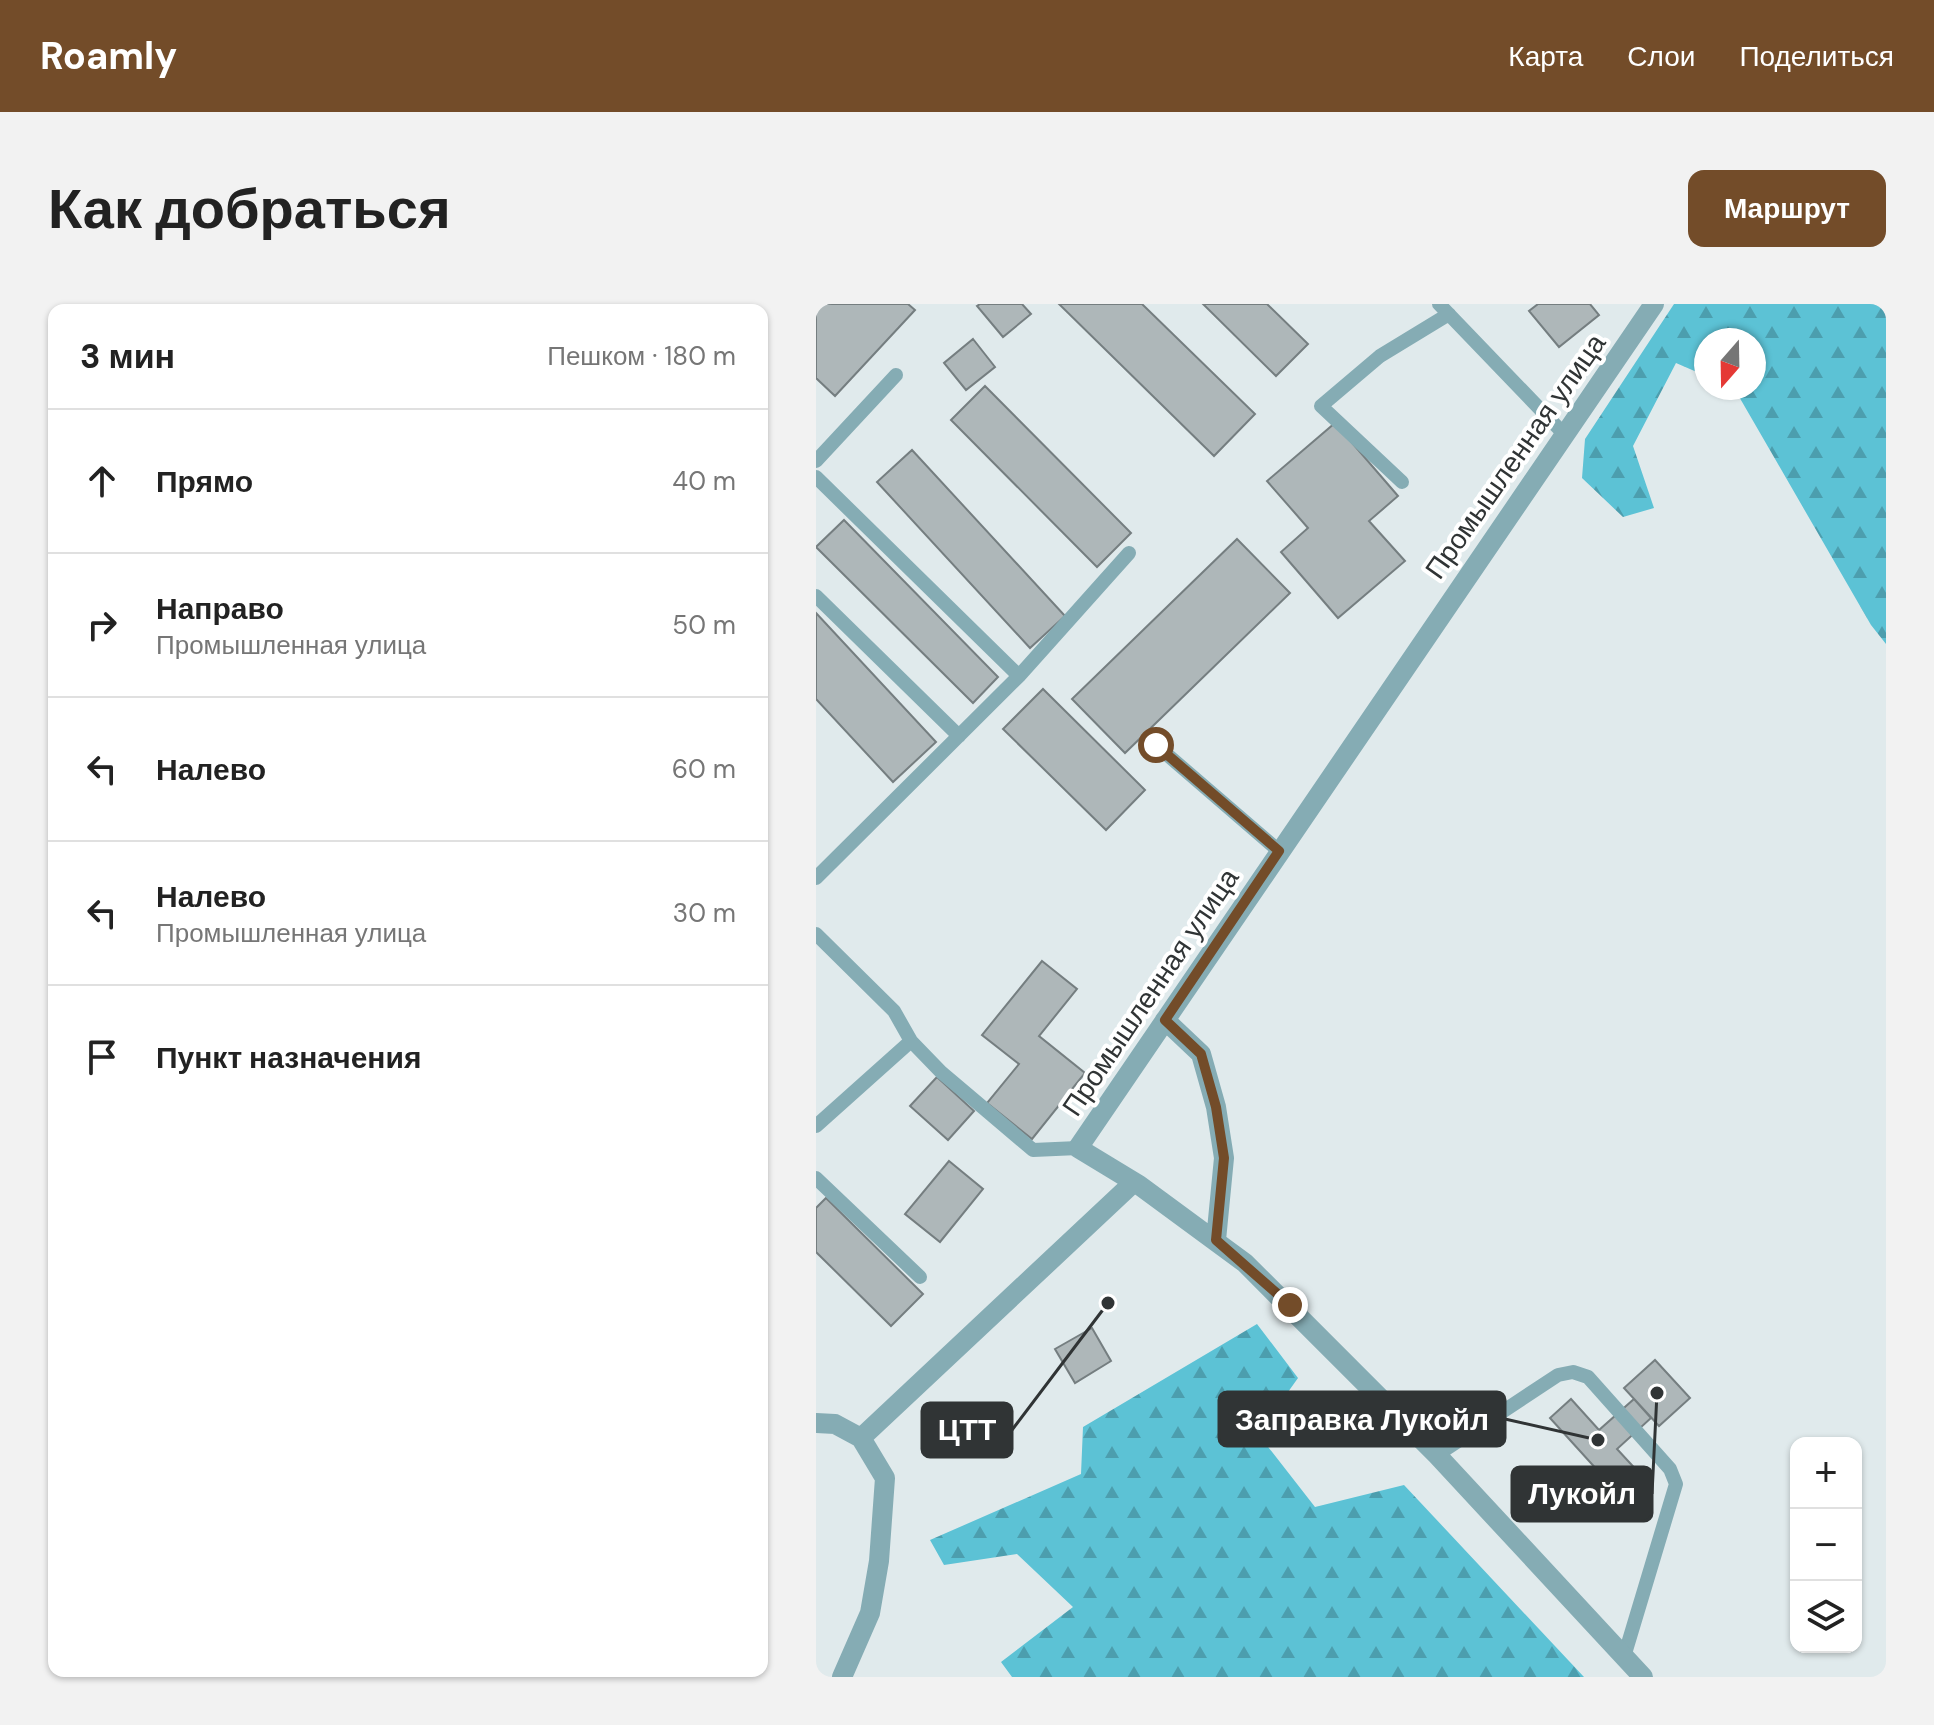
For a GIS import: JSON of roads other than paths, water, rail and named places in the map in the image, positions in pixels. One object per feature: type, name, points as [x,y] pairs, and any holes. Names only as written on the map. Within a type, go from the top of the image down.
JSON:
[{"type":"street","name":"Промышленная улица","points":[[1643,1677],[1437,1455],[1290,1305],[1216,1240],[1134,1182],[1078,1148],[1563,433],[1654,304]]},
{"type":"street","points":[[1165,1020],[1201,1054],[1216,1107],[1224,1158],[1216,1240]]},
{"type":"street","points":[[861,1438],[1134,1182]]},
{"type":"street","points":[[816,1423],[835,1424],[861,1438],[885,1478],[879,1561],[870,1613],[842,1677]]},
{"type":"lane","points":[[1402,482],[1321,406],[1380,356],[1444,309],[1563,433]]},
{"type":"lane","points":[[816,461],[896,375]]},
{"type":"lane","points":[[816,477],[1019,676]]},
{"type":"lane","points":[[816,878],[1019,676],[1129,553]]},
{"type":"lane","points":[[816,596],[959,736]]},
{"type":"lane","points":[[1156,745],[1279,851]]},
{"type":"lane","points":[[816,934],[894,1011],[911,1041],[941,1072],[1033,1150],[1078,1148]]},
{"type":"lane","points":[[816,1126],[911,1041]]},
{"type":"lane","points":[[816,1178],[920,1277]]},
{"type":"lane","points":[[1437,1455],[1558,1375],[1573,1372],[1588,1377],[1670,1469],[1676,1484],[1624,1657]]},
{"type":"place","name":"ЦТТ","points":[[1108,1303]]},
{"type":"place","name":"Лукойл","points":[[1657,1393]]},
{"type":"place","name":"Заправка Лукойл","points":[[1598,1440]]}]
